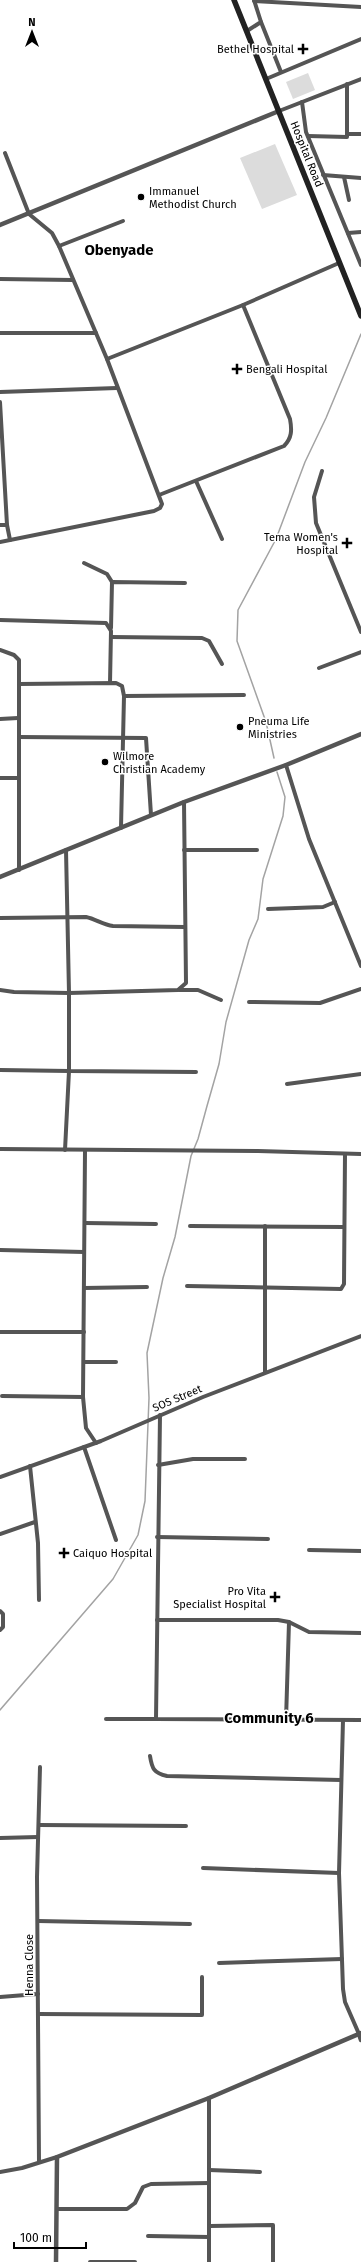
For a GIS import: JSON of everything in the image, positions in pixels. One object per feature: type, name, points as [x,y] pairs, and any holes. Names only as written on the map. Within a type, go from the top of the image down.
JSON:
[{"type":"main road","name":"Hospital Road","points":[[234,0],[361,316]]},
{"type":"street","points":[[281,72],[254,0],[317,2],[361,7]]},
{"type":"street","points":[[247,31],[262,22]]},
{"type":"street","points":[[266,79],[361,39]]},
{"type":"street","points":[[0,225],[361,79]]},
{"type":"street","points":[[347,84],[349,134]]},
{"type":"street","points":[[302,102],[304,126],[323,176],[361,265]]},
{"type":"street","points":[[308,136],[343,138],[349,134],[361,134]]},
{"type":"street","points":[[0,542],[154,512],[161,506],[159,494],[107,359],[58,246],[52,233],[29,214],[5,153]]},
{"type":"street","points":[[323,176],[361,178]]},
{"type":"street","points":[[344,177],[349,200]]},
{"type":"street","points":[[58,246],[123,221]]},
{"type":"street","points":[[348,233],[361,232]]},
{"type":"street","points":[[107,359],[243,305],[339,263]]},
{"type":"street","points":[[0,279],[73,280]]},
{"type":"street","points":[[159,494],[284,446],[289,440],[291,434],[290,419],[243,305]]},
{"type":"street","points":[[0,333],[96,333]]},
{"type":"street","points":[[0,392],[117,388]]},
{"type":"street","points":[[0,402],[1,471],[10,540]]},
{"type":"street","points":[[322,471],[314,497],[316,523],[361,632]]},
{"type":"street","points":[[196,481],[222,539]]},
{"type":"street","points":[[0,525],[7,525]]},
{"type":"street","points":[[84,563],[107,574],[112,582],[110,683]]},
{"type":"street","points":[[112,582],[185,583]]},
{"type":"street","points":[[0,620],[100,621],[109,625],[111,631]]},
{"type":"street","points":[[111,637],[202,638],[209,642],[222,664]]},
{"type":"street","points":[[0,650],[14,655],[19,660],[19,870]]},
{"type":"street","points":[[319,668],[361,652]]},
{"type":"street","points":[[19,684],[110,683],[122,686],[124,696],[121,828]]},
{"type":"street","points":[[124,696],[244,695]]},
{"type":"street","points":[[0,719],[18,718]]},
{"type":"street","points":[[0,877],[151,815],[286,765],[361,734]]},
{"type":"street","points":[[18,737],[146,738],[151,815]]},
{"type":"street","points":[[286,765],[309,839],[361,966]]},
{"type":"street","points":[[0,778],[18,778]]},
{"type":"street","points":[[178,990],[186,983],[184,802]]},
{"type":"street","points":[[65,1150],[69,1071],[66,850]]},
{"type":"street","points":[[184,850],[257,850]]},
{"type":"street","points":[[268,909],[323,908],[335,902]]},
{"type":"street","points":[[0,918],[86,917],[95,918],[103,925],[185,927]]},
{"type":"street","points":[[250,1002],[320,1003],[361,989]]},
{"type":"street","points":[[0,990],[14,992],[68,993],[198,990],[221,1000]]},
{"type":"street","points":[[0,1070],[196,1072]]},
{"type":"street","points":[[287,1084],[361,1074]]},
{"type":"street","points":[[0,1149],[85,1151],[112,1149],[361,1154]]},
{"type":"street","points":[[85,1151],[83,1397],[86,1428],[96,1443]]},
{"type":"street","points":[[187,1286],[341,1289],[344,1284],[344,1154]]},
{"type":"street","points":[[85,1223],[156,1224]]},
{"type":"street","points":[[190,1226],[344,1227]]},
{"type":"street","points":[[264,1226],[266,1372]]},
{"type":"street","points":[[0,1250],[84,1252]]},
{"type":"street","points":[[84,1288],[146,1287]]},
{"type":"street","points":[[0,1332],[84,1332]]},
{"type":"street","name":"SOS Street","points":[[0,1477],[96,1443],[266,1372],[361,1336]]},
{"type":"street","points":[[84,1362],[116,1362]]},
{"type":"street","points":[[2,1396],[83,1397]]},
{"type":"street","points":[[156,1719],[157,1537],[160,1415]]},
{"type":"street","points":[[84,1447],[116,1540]]},
{"type":"street","points":[[158,1464],[193,1460],[245,1460]]},
{"type":"street","points":[[30,1466],[35,1522],[39,1600]]},
{"type":"street","points":[[0,1534],[35,1522]]},
{"type":"street","points":[[157,1537],[268,1539]]},
{"type":"street","points":[[309,1550],[361,1551]]},
{"type":"street","points":[[0,1611],[3,1614],[3,1627],[0,1630]]},
{"type":"street","points":[[156,1620],[272,1620],[289,1622],[309,1632],[361,1633]]},
{"type":"street","points":[[286,1720],[289,1622]]},
{"type":"street","points":[[106,1719],[361,1720]]},
{"type":"street","points":[[343,1720],[339,1873],[344,1996],[360,2033],[361,2040]]},
{"type":"street","points":[[150,1756],[152,1769],[158,1774],[167,1776],[341,1780]]},
{"type":"street","name":"Henna Close","points":[[39,2162],[38,1837],[40,1768]]},
{"type":"street","points":[[39,1825],[186,1826]]},
{"type":"street","points":[[0,1838],[38,1837]]},
{"type":"street","points":[[203,1868],[339,1873]]},
{"type":"street","points":[[38,1921],[190,1924]]},
{"type":"street","points":[[219,1963],[342,1960]]},
{"type":"street","points":[[38,2014],[202,2015],[202,1977]]},
{"type":"street","points":[[0,1997],[38,1994]]},
{"type":"street","points":[[0,2172],[22,2168],[57,2157],[208,2098],[360,2033]]},
{"type":"street","points":[[208,2098],[210,2226],[209,2262]]},
{"type":"street","points":[[56,2262],[57,2157]]},
{"type":"street","points":[[209,2170],[260,2172]]},
{"type":"street","points":[[57,2209],[127,2209],[135,2203],[143,2186],[151,2184],[209,2183]]},
{"type":"street","points":[[210,2226],[273,2225],[273,2262]]},
{"type":"street","points":[[148,2236],[209,2237]]},
{"type":"street","points":[[90,2262],[136,2262]]},
{"type":"shaded area","points":[[308,73],[315,90],[293,99],[286,82]]},
{"type":"shaded area","points":[[275,144],[297,195],[262,209],[240,158]]},
{"type":"waterway","points":[[274,758],[266,722],[237,641],[238,610],[276,539],[305,462],[326,418],[361,334]]},
{"type":"waterway","points":[[0,1710],[113,1579],[138,1535],[145,1501],[149,1398],[147,1353],[163,1278],[175,1237],[191,1156],[198,1139],[219,1064],[226,1022],[249,940],[258,919],[263,879],[283,816],[285,797],[277,772]]},
{"type":"place","name":"Bethel Hospital","points":[[303,49]]},
{"type":"place","name":"Immanuel Methodist Church","points":[[141,197]]},
{"type":"place","name":"Bengali Hospital","points":[[237,369]]},
{"type":"place","name":"Tema Women's Hospital","points":[[347,543]]},
{"type":"place","name":"Pneuma Life Ministries","points":[[240,727]]},
{"type":"place","name":"Wilmore Christian Academy","points":[[105,762]]},
{"type":"place","name":"Caiquo Hospital","points":[[64,1553]]},
{"type":"place","name":"Pro Vita Specialist Hospital","points":[[275,1597]]},
{"type":"district","name":"Obenyade","points":[[119,250]]},
{"type":"district","name":"Community 6","points":[[269,1718]]}]
